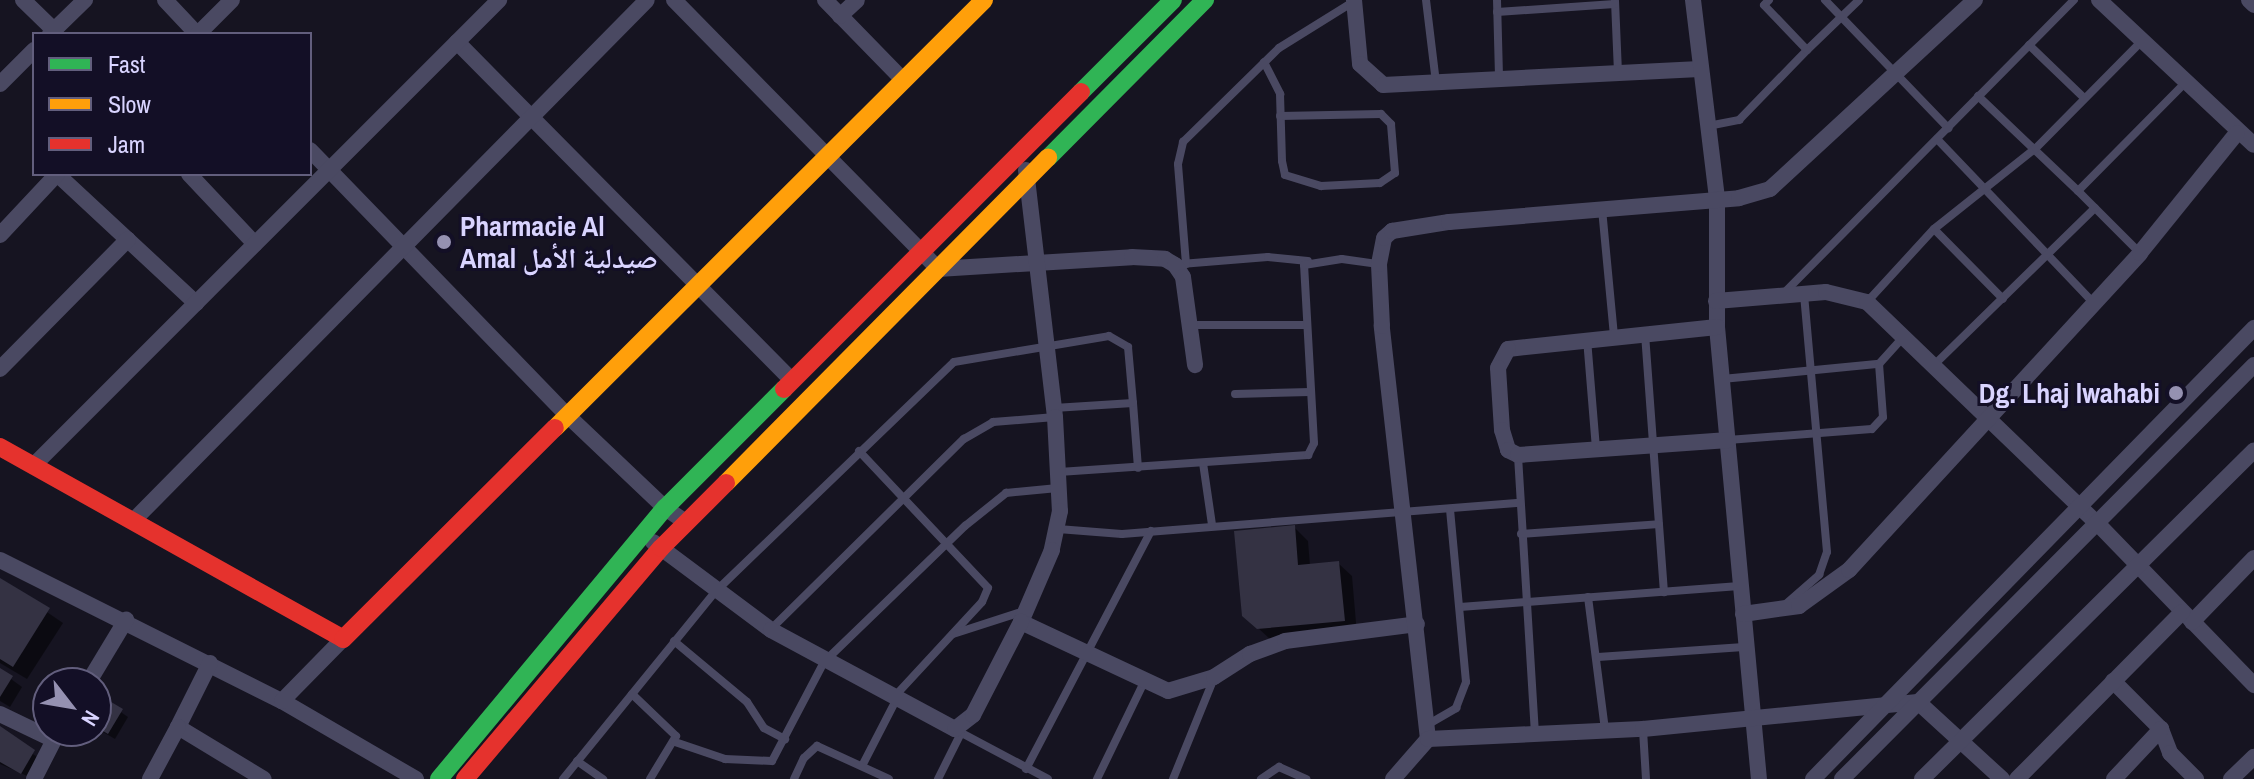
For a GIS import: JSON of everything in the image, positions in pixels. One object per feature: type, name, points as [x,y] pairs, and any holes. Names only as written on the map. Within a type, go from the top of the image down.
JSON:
[{"type":"main road","points":[[0,447],[343,639],[984,0]]},
{"type":"main road","points":[[439,779],[665,508],[1173,0]]},
{"type":"main road","points":[[465,779],[661,548],[1205,0]]},
{"type":"street","points":[[23,0],[52,32],[85,0]]},
{"type":"street","points":[[165,0],[196,32]]},
{"type":"street","points":[[200,32],[232,0]]},
{"type":"street","points":[[34,465],[499,0]]},
{"type":"street","points":[[134,520],[647,0]]},
{"type":"street","points":[[674,0],[830,155],[938,269],[1038,267],[1132,257],[1165,259],[1180,264],[1195,365]]},
{"type":"street","points":[[825,0],[902,79]]},
{"type":"street","points":[[840,16],[857,0]]},
{"type":"street","points":[[1693,0],[1717,199],[1717,327],[1750,717],[1759,779]]},
{"type":"street","points":[[1393,779],[1428,732],[1417,624],[1399,512],[1379,264],[1384,238],[1392,231],[1755,194],[1791,174],[1975,0]]},
{"type":"street","points":[[2099,0],[2237,133],[2254,145]]},
{"type":"street","points":[[2249,0],[2254,5]]},
{"type":"street","points":[[1354,1],[1360,64],[1371,80],[1400,88],[1700,69]]},
{"type":"street","points":[[457,42],[791,379]]},
{"type":"street","points":[[0,84],[32,52]]},
{"type":"street","points":[[1743,614],[1799,606],[1831,587],[2140,253],[2237,133]]},
{"type":"street","points":[[312,152],[566,414],[665,508],[686,522]]},
{"type":"street","points":[[642,533],[771,630],[824,662],[958,731],[973,715],[1024,616],[1058,529],[1055,412],[1045,346],[1029,174],[1016,155]]},
{"type":"street","points":[[0,235],[55,176]]},
{"type":"street","points":[[59,176],[196,303]]},
{"type":"street","points":[[191,176],[255,244]]},
{"type":"street","points":[[0,369],[128,239]]},
{"type":"street","points":[[1716,301],[1844,294],[1867,302],[1985,420],[2097,523],[2187,617],[2251,674]]},
{"type":"street","points":[[1717,327],[1528,343],[1503,353],[1498,368],[1502,430],[1508,450],[1518,455],[1728,440]]},
{"type":"street","points":[[1813,779],[1882,705],[2254,328]]},
{"type":"street","points":[[1842,779],[2254,365]]},
{"type":"street","points":[[1922,779],[2254,451]]},
{"type":"street","points":[[2017,779],[2113,681],[2254,558]]},
{"type":"street","points":[[0,560],[210,663],[416,779]]},
{"type":"street","points":[[1024,616],[1144,682],[1177,691],[1214,677],[1250,654],[1285,641],[1417,624]]},
{"type":"street","points":[[98,667],[126,620]]},
{"type":"street","points":[[282,701],[343,639]]},
{"type":"street","points":[[150,779],[210,663]]},
{"type":"street","points":[[2113,681],[2161,729],[2170,753],[2196,779]]},
{"type":"street","points":[[1428,732],[1535,734],[1643,729],[1918,702],[2002,779]]},
{"type":"street","points":[[0,714],[32,726]]},
{"type":"street","points":[[178,727],[264,779]]},
{"type":"street","points":[[2114,779],[2161,729]]},
{"type":"street","points":[[34,779],[51,747]]},
{"type":"street","points":[[2231,779],[2254,757]]},
{"type":"lane","points":[[1426,0],[1437,84]]},
{"type":"lane","points":[[1497,0],[1499,81]]},
{"type":"lane","points":[[1825,0],[1948,128]]},
{"type":"lane","points":[[1707,126],[1739,120],[1859,0]]},
{"type":"lane","points":[[1781,296],[2074,0]]},
{"type":"lane","points":[[1354,1],[1292,38],[1181,146],[1180,264],[1268,257],[1379,264]]},
{"type":"lane","points":[[1497,12],[1615,2],[1618,74]]},
{"type":"lane","points":[[1764,2],[1807,50]]},
{"type":"lane","points":[[1867,302],[1934,229],[2036,148],[2142,41]]},
{"type":"lane","points":[[2029,45],[2084,98]]},
{"type":"lane","points":[[1264,62],[1280,94],[1280,116],[1282,161],[1285,175],[1297,183],[1380,183],[1395,173],[1391,124],[1381,114],[1280,116]]},
{"type":"lane","points":[[2078,191],[2185,83]]},
{"type":"lane","points":[[1978,96],[2036,148],[2140,253]]},
{"type":"lane","points":[[1937,139],[2093,302]]},
{"type":"lane","points":[[1933,366],[2095,208]]},
{"type":"lane","points":[[1602,209],[1614,335]]},
{"type":"lane","points":[[1934,229],[2003,299]]},
{"type":"lane","points":[[675,742],[725,759],[764,764],[772,761],[824,662],[1006,493],[1058,480],[1138,468],[1308,455],[1314,443],[1302,280],[1308,261]]},
{"type":"lane","points":[[1778,610],[1825,567],[1804,294]]},
{"type":"lane","points":[[1190,325],[1306,325]]},
{"type":"lane","points":[[1645,333],[1664,592]]},
{"type":"lane","points":[[563,779],[716,591],[954,362],[1109,336],[1122,340],[1130,352],[1138,468]]},
{"type":"lane","points":[[1721,380],[1879,364],[1904,336]]},
{"type":"lane","points":[[1586,338],[1596,450]]},
{"type":"lane","points":[[1728,440],[1869,430],[1881,422],[1879,364]]},
{"type":"lane","points":[[1235,394],[1310,392]]},
{"type":"lane","points":[[771,630],[906,496],[981,428],[1055,412],[1133,403]]},
{"type":"lane","points":[[859,451],[906,496],[988,588],[982,602],[894,699],[862,766]]},
{"type":"lane","points":[[1518,455],[1535,734]]},
{"type":"lane","points":[[1203,463],[1212,525]]},
{"type":"lane","points":[[1058,529],[1099,534],[1520,503]]},
{"type":"lane","points":[[1428,732],[1451,713],[1465,692],[1450,510]]},
{"type":"lane","points":[[1521,534],[1659,524]]},
{"type":"lane","points":[[1026,769],[1151,531]]},
{"type":"lane","points":[[1460,607],[1739,586]]},
{"type":"lane","points":[[1588,597],[1606,731]]},
{"type":"lane","points":[[952,634],[1024,616]]},
{"type":"lane","points":[[674,641],[747,702],[764,728],[785,739]]},
{"type":"lane","points":[[1598,657],[1744,647]]},
{"type":"lane","points":[[1173,779],[1214,677]]},
{"type":"lane","points":[[1097,779],[1144,682]]},
{"type":"lane","points":[[632,694],[671,727],[675,742],[650,779]]},
{"type":"lane","points":[[1643,729],[1646,779]]},
{"type":"lane","points":[[938,779],[958,731],[1048,779]]},
{"type":"lane","points":[[794,779],[814,746],[889,779]]},
{"type":"lane","points":[[577,761],[603,779]]},
{"type":"lane","points":[[1261,779],[1279,767],[1306,779]]},
{"type":"building","points":[[1295,525],[1298,565],[1339,561],[1345,621],[1257,629],[1242,616],[1234,531]]},
{"type":"building","points":[[0,578],[50,608],[13,667],[0,659]]},
{"type":"building","points":[[0,668],[13,676],[0,697]]},
{"type":"building","points":[[112,702],[123,709],[112,727]]},
{"type":"building","points":[[0,726],[35,750],[21,774],[0,762]]},
{"type":"traffic: fast","points":[[1081,92],[1173,0]]},
{"type":"traffic: fast","points":[[1048,158],[1205,0]]},
{"type":"traffic: fast","points":[[439,779],[665,508],[784,389]]},
{"type":"traffic: slow","points":[[555,428],[984,0]]},
{"type":"traffic: slow","points":[[726,483],[1048,158]]},
{"type":"traffic: jam","points":[[784,389],[1081,92]]},
{"type":"traffic: jam","points":[[0,447],[343,639],[555,428]]},
{"type":"traffic: jam","points":[[465,779],[661,548],[726,483]]},
{"type":"place","name":"Pharmacie Al Amal صيدلية الأمل","points":[[444,242]]},
{"type":"place","name":"Dg. Lhaj lwahabi","points":[[2176,393]]}]
